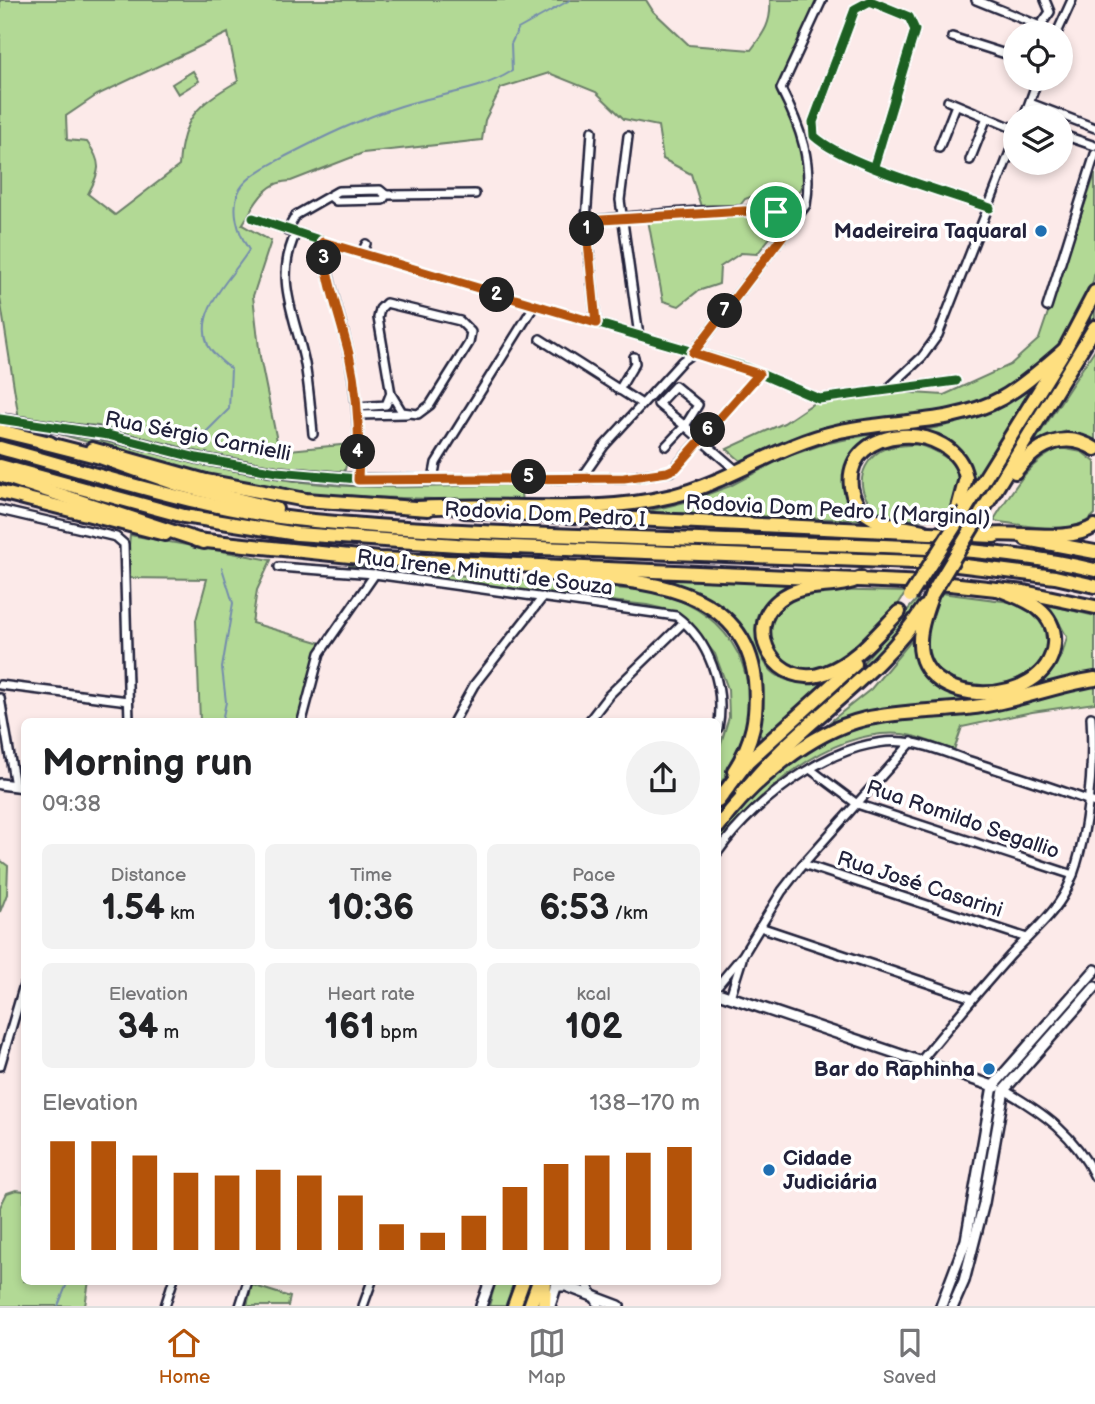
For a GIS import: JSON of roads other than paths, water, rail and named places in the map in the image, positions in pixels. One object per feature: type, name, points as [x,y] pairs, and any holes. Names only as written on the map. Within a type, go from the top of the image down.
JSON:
[{"type":"highway","points":[[721,795],[748,761],[867,652],[900,612],[1065,349],[1095,292]]},
{"type":"highway","points":[[721,823],[783,747],[884,657],[914,622],[1095,327]]},
{"type":"highway","points":[[418,508],[469,504],[596,506],[633,503],[675,495],[803,441],[837,431],[933,419],[983,406],[1017,388],[1065,349]]},
{"type":"highway","name":"Rodovia Dom Pedro I (Marginal)","points":[[0,431],[41,442],[98,450],[175,474],[306,500],[418,508],[985,535],[1095,551]]},
{"type":"highway","points":[[923,531],[873,519],[856,502],[850,480],[852,469],[856,458],[873,444],[894,437],[920,437],[944,443],[953,451],[967,478],[951,530]]},
{"type":"highway","points":[[983,510],[1025,460],[1041,446],[1052,441],[1074,440],[1095,449]]},
{"type":"highway","points":[[41,442],[100,457],[180,485],[342,523]]},
{"type":"highway","name":"Rodovia Dom Pedro I","points":[[0,448],[99,473],[178,498],[254,513],[342,523],[946,548],[1043,559],[1095,570]]},
{"type":"highway","name":"Rodovia Dom Pedro I","points":[[0,466],[184,516],[297,534],[457,545],[941,563],[1055,577],[1095,586]]},
{"type":"highway","points":[[0,474],[204,542]]},
{"type":"highway","points":[[0,492],[204,542],[444,568],[637,582],[680,591],[701,600],[737,634],[754,671],[754,730],[748,747],[721,794]]},
{"type":"highway","points":[[985,535],[1012,532],[1070,536],[1095,526]]},
{"type":"highway","points":[[379,559],[862,578],[998,589],[1095,607]]},
{"type":"highway","points":[[862,578],[852,583],[804,588],[774,604],[766,617],[764,632],[765,644],[776,665],[794,676],[826,673],[861,651],[900,612]]},
{"type":"highway","points":[[932,594],[919,640],[923,661],[929,670],[938,679],[960,690],[997,691],[1012,688],[1039,674],[1052,654],[1054,634],[1045,615],[1033,604],[998,589]]},
{"type":"highway","points":[[742,794],[820,736],[851,723],[985,705],[1095,679]]},
{"type":"highway","points":[[514,1306],[522,1285]]},
{"type":"highway","points":[[530,1306],[538,1285]]},
{"type":"highway","points":[[547,1306],[559,1285]]},
{"type":"street","points":[[583,476],[604,446],[693,353],[806,205],[810,179],[801,128],[781,89],[822,0]]},
{"type":"street","points":[[976,0],[989,3],[1036,26],[1045,23],[1050,12]]},
{"type":"street","points":[[1045,0],[1050,12],[1064,18]]},
{"type":"street","points":[[1063,21],[1072,0]]},
{"type":"street","points":[[874,166],[915,30],[909,17],[870,1],[855,9],[813,122],[814,136],[826,148],[874,166],[990,208]]},
{"type":"street","points":[[952,37],[1003,53]]},
{"type":"street","points":[[1034,91],[1030,103],[1095,128]]},
{"type":"street","points":[[939,148],[952,103],[1003,123]]},
{"type":"street","points":[[970,160],[987,117]]},
{"type":"street","points":[[592,131],[586,221],[596,323]]},
{"type":"street","points":[[628,136],[620,200],[639,337]]},
{"type":"street","points":[[1073,138],[1095,146]]},
{"type":"street","points":[[1047,307],[1095,154]]},
{"type":"street","points":[[253,218],[361,254],[759,374],[821,400],[878,393],[890,387],[922,356],[938,335],[1003,172]]},
{"type":"street","points":[[287,230],[296,215],[331,197],[336,201],[383,200],[386,195],[475,194]]},
{"type":"street","points":[[586,221],[744,211],[776,212],[797,217]]},
{"type":"street","points":[[296,233],[285,260],[285,277],[306,368],[313,434]]},
{"type":"street","points":[[323,242],[327,276],[349,358],[357,411],[358,480]]},
{"type":"street","points":[[361,254],[366,244]]},
{"type":"street","points":[[357,411],[405,414],[418,414],[430,405],[470,343],[469,327],[460,321],[395,303],[383,306],[378,318],[390,394],[397,408],[405,414]]},
{"type":"street","points":[[534,306],[436,463],[433,479],[644,477],[672,471],[759,374]]},
{"type":"street","points":[[540,339],[544,345],[642,404]]},
{"type":"street","points":[[619,390],[635,363],[634,357]]},
{"type":"street","points":[[890,387],[912,388],[956,381]]},
{"type":"street","points":[[666,446],[685,426],[698,405],[675,386],[658,404],[685,426],[736,470]]},
{"type":"street","points":[[357,411],[386,405],[390,394]]},
{"type":"street","name":"Rua Sérgio Carnielli","points":[[0,419],[108,435],[197,458],[237,465],[358,480],[433,479]]},
{"type":"street","points":[[0,510],[116,537],[125,550],[129,718]]},
{"type":"street","name":"Rua Irene Minutti de Souza","points":[[279,567],[375,574],[657,611],[676,616],[683,623]]},
{"type":"street","points":[[303,718],[320,653],[375,574]]},
{"type":"street","points":[[456,718],[474,685],[543,597]]},
{"type":"street","points":[[591,718],[609,695],[683,623],[702,644],[711,663],[719,688],[718,718]]},
{"type":"street","points":[[0,685],[128,701]]},
{"type":"street","points":[[0,698],[20,786],[0,784]]},
{"type":"street","points":[[920,1062],[972,998],[1052,913],[1073,875],[1091,802],[1091,717]]},
{"type":"street","points":[[721,848],[750,811],[781,786],[834,756],[877,744],[912,742],[1091,802]]},
{"type":"street","points":[[721,981],[743,955],[782,891],[803,864],[912,742]]},
{"type":"street","name":"Rua Romildo Segallio","points":[[810,769],[857,804],[1073,875]]},
{"type":"street","name":"Rua José Casarini","points":[[803,864],[1027,938]]},
{"type":"street","points":[[760,927],[972,998]]},
{"type":"street","points":[[730,997],[743,955]]},
{"type":"street","points":[[941,1306],[966,1240],[993,1086],[1095,970]]},
{"type":"street","points":[[953,1306],[964,1281],[981,1216],[1004,1090],[1095,986]]},
{"type":"street","points":[[721,994],[1004,1090],[1058,1125],[1073,1139],[1095,1177]]},
{"type":"street","points":[[0,1066],[21,995]]},
{"type":"street","points":[[1085,1160],[1095,1158]]},
{"type":"street","points":[[165,1306],[172,1285]]},
{"type":"street","points":[[240,1306],[247,1285]]},
{"type":"street","points":[[363,1306],[371,1285]]},
{"type":"street","points":[[481,1306],[489,1285]]},
{"type":"street","points":[[565,1285],[619,1306]]},
{"type":"street","points":[[587,1285],[599,1306]]},
{"type":"waterway","points":[[204,434],[229,409],[231,369],[210,348],[205,332],[210,307],[249,250],[239,228],[236,212],[237,196],[244,184],[275,162],[357,122],[401,106],[486,84],[512,71],[511,44],[518,29],[570,0]]},
{"type":"waterway","points":[[222,568],[233,603],[222,668],[226,702],[223,718]]},
{"type":"waterway","points":[[58,1306],[66,1285]]},
{"type":"place","name":"Madeireira Taquaral","points":[[1041,231]]},
{"type":"place","name":"Bar do Raphinha","points":[[989,1069]]},
{"type":"place","name":"Cidade Judiciária","points":[[769,1170]]}]
